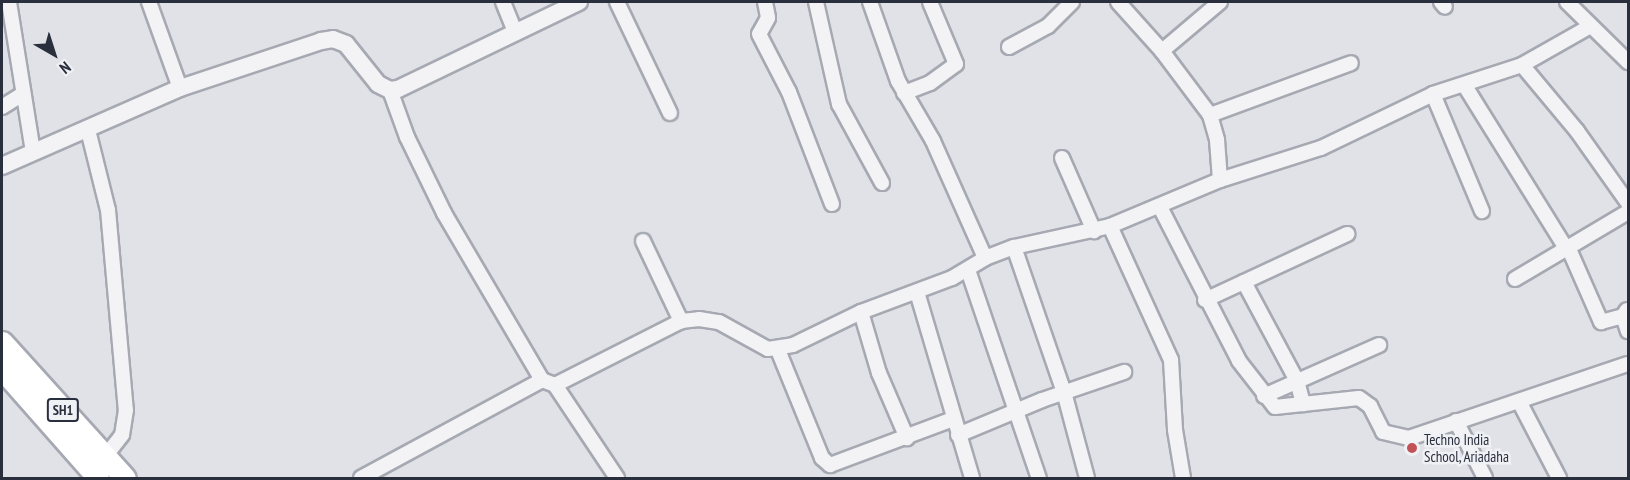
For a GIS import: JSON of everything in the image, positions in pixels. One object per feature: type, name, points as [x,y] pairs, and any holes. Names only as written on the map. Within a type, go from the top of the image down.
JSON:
[{"type":"main road","name":"SH1","points":[[2,342],[125,478]]},
{"type":"main road","name":"SH1","points":[[2,369],[98,478]]},
{"type":"street","points":[[9,2],[33,152]]},
{"type":"street","points":[[149,2],[180,88]]},
{"type":"street","points":[[503,2],[515,31]]},
{"type":"street","points":[[390,90],[579,2]]},
{"type":"street","points":[[617,2],[670,113]]},
{"type":"street","points":[[765,2],[768,18],[759,34],[789,92],[832,204]]},
{"type":"street","points":[[816,2],[839,104],[882,183]]},
{"type":"street","points":[[870,2],[904,93],[933,141],[985,258]]},
{"type":"street","points":[[904,93],[930,83],[956,64],[930,2]]},
{"type":"street","points":[[1009,47],[1048,26],[1072,2]]},
{"type":"street","points":[[1118,2],[1162,51],[1210,115],[1217,140],[1220,180]]},
{"type":"street","points":[[1162,51],[1220,2]]},
{"type":"street","points":[[1567,2],[1589,27],[1629,62]]},
{"type":"street","points":[[361,478],[548,383],[681,321],[699,318],[719,322],[757,345],[778,350],[861,312],[917,292],[968,270],[985,258],[1014,247],[1110,226],[1220,180],[1321,148],[1433,94],[1466,86],[1522,65],[1589,27]]},
{"type":"street","points":[[2,166],[180,88],[333,39],[356,52],[378,84],[390,90],[407,137],[444,213],[548,383],[617,478]]},
{"type":"street","points":[[1210,115],[1351,63]]},
{"type":"street","points":[[1522,65],[1577,131],[1629,203]]},
{"type":"street","points":[[1466,86],[1568,250],[1601,322],[1626,313],[1629,331]]},
{"type":"street","points":[[2,107],[23,94]]},
{"type":"street","points":[[1433,94],[1482,211]]},
{"type":"street","points":[[88,130],[108,210],[126,410],[122,435],[105,457]]},
{"type":"street","points":[[1062,158],[1094,231]]},
{"type":"street","points":[[1160,207],[1205,300],[1264,396],[1275,407],[1359,398],[1370,406],[1383,432],[1400,439],[1520,403],[1629,364]]},
{"type":"street","points":[[1515,279],[1568,250],[1629,212]]},
{"type":"street","points":[[1110,226],[1171,360],[1175,430],[1183,478]]},
{"type":"street","points":[[1205,300],[1347,234]]},
{"type":"street","points":[[643,241],[681,321]]},
{"type":"street","points":[[1014,247],[1064,392],[1087,478]]},
{"type":"street","points":[[968,270],[1039,478]]},
{"type":"street","points":[[1244,282],[1297,381],[1303,404]]},
{"type":"street","points":[[917,292],[972,478]]},
{"type":"street","points":[[861,312],[879,373],[907,438]]},
{"type":"street","points":[[1264,396],[1379,345]]},
{"type":"street","points":[[778,350],[825,462],[836,464],[953,419]]},
{"type":"street","points":[[958,435],[1016,410],[1124,372]]},
{"type":"street","points":[[1520,403],[1559,478]]},
{"type":"street","points":[[1456,421],[1485,478]]},
{"type":"place","name":"Techno India School, Ariadaha","points":[[1412,448]]}]
